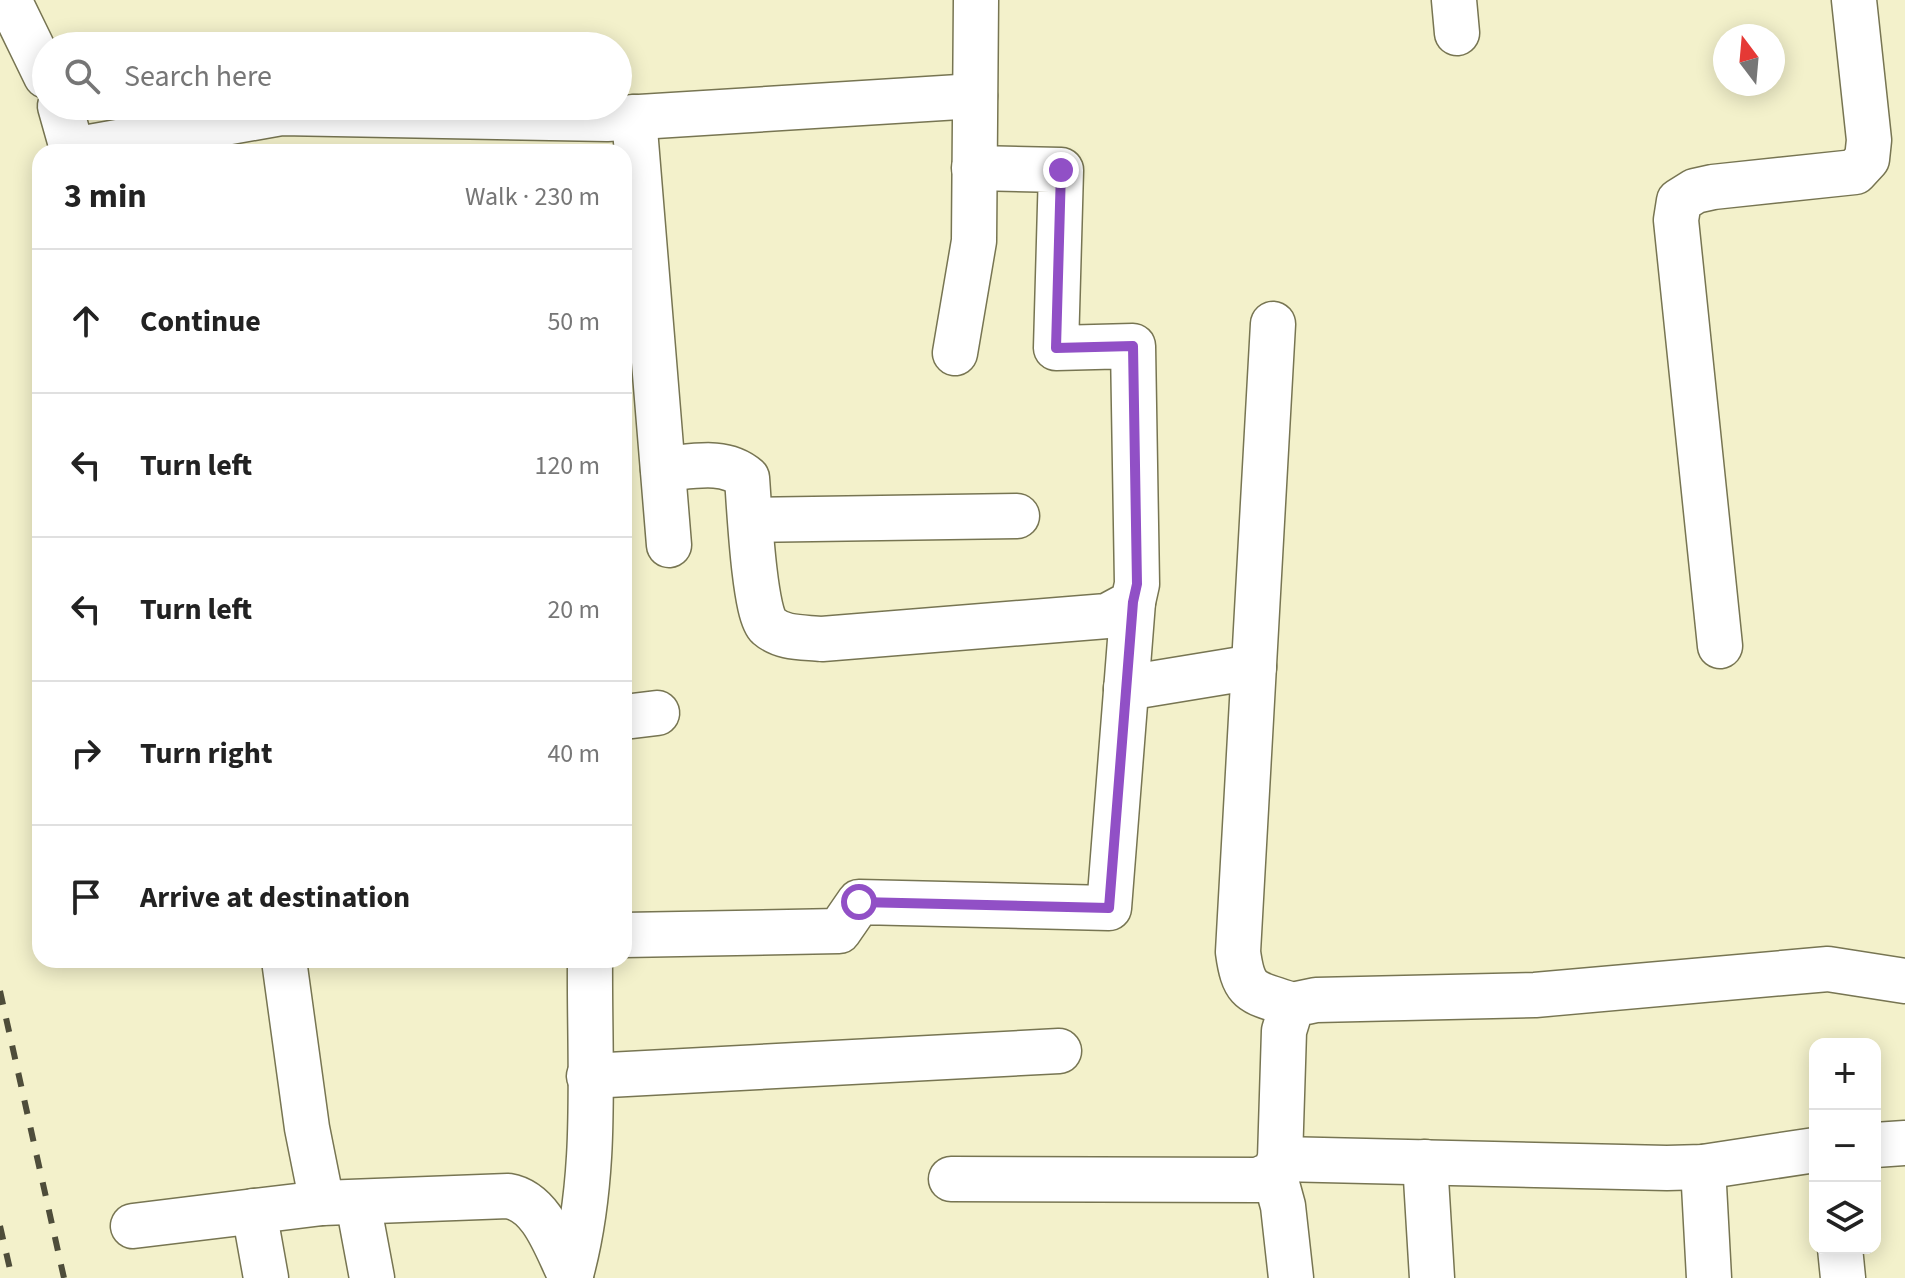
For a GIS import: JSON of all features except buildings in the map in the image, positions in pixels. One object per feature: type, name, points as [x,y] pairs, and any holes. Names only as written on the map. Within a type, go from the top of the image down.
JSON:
[{"type":"street","points":[[9,0],[32,47]]},
{"type":"street","points":[[955,353],[974,241],[976,0]]},
{"type":"street","points":[[1720,646],[1676,220],[1679,201],[1695,191],[1713,187],[1855,172],[1867,159],[1869,140],[1854,0]]},
{"type":"street","points":[[669,545],[634,117],[975,96]]},
{"type":"street","points":[[64,120],[71,144]]},
{"type":"street","points":[[111,144],[243,120]]},
{"type":"street","points":[[632,935],[839,931],[859,902],[1109,908],[1133,602],[1137,584],[1133,346],[1056,348],[1061,170],[974,168]]},
{"type":"street","points":[[1273,324],[1238,952],[1242,982],[1254,993],[1292,1005],[1316,1000],[1535,995],[1828,969],[1905,981]]},
{"type":"street","points":[[663,469],[712,465],[735,468],[747,478],[758,600],[765,624],[782,636],[822,639],[1107,616],[1133,602]]},
{"type":"street","points":[[751,520],[1017,516]]},
{"type":"street","points":[[1126,688],[1254,667]]},
{"type":"street","points":[[285,968],[307,1128],[372,1278]]},
{"type":"street","points":[[571,1277],[582,1238],[587,1184],[590,968]]},
{"type":"street","points":[[1291,1278],[1277,1166],[1284,1031],[1292,1005]]},
{"type":"street","points":[[589,1076],[1059,1051]]},
{"type":"street","points":[[1881,1145],[1905,1143]]},
{"type":"street","points":[[951,1179],[1258,1180],[1277,1166],[1425,1162],[1703,1167],[1809,1151]]},
{"type":"street","points":[[1425,1162],[1432,1278]]},
{"type":"street","points":[[1703,1167],[1709,1278]]},
{"type":"street","points":[[133,1226],[340,1203],[508,1196],[525,1199],[536,1211],[571,1277]]},
{"type":"street","points":[[254,1211],[266,1278]]},
{"type":"street","points":[[1841,1254],[1843,1278]]},
{"type":"railway","points":[[0,991],[64,1278]]},
{"type":"railway","points":[[0,1226],[12,1278]]},
{"type":"route","points":[[859,902],[1109,908],[1133,602],[1137,584],[1133,346],[1056,348],[1061,170]]}]
